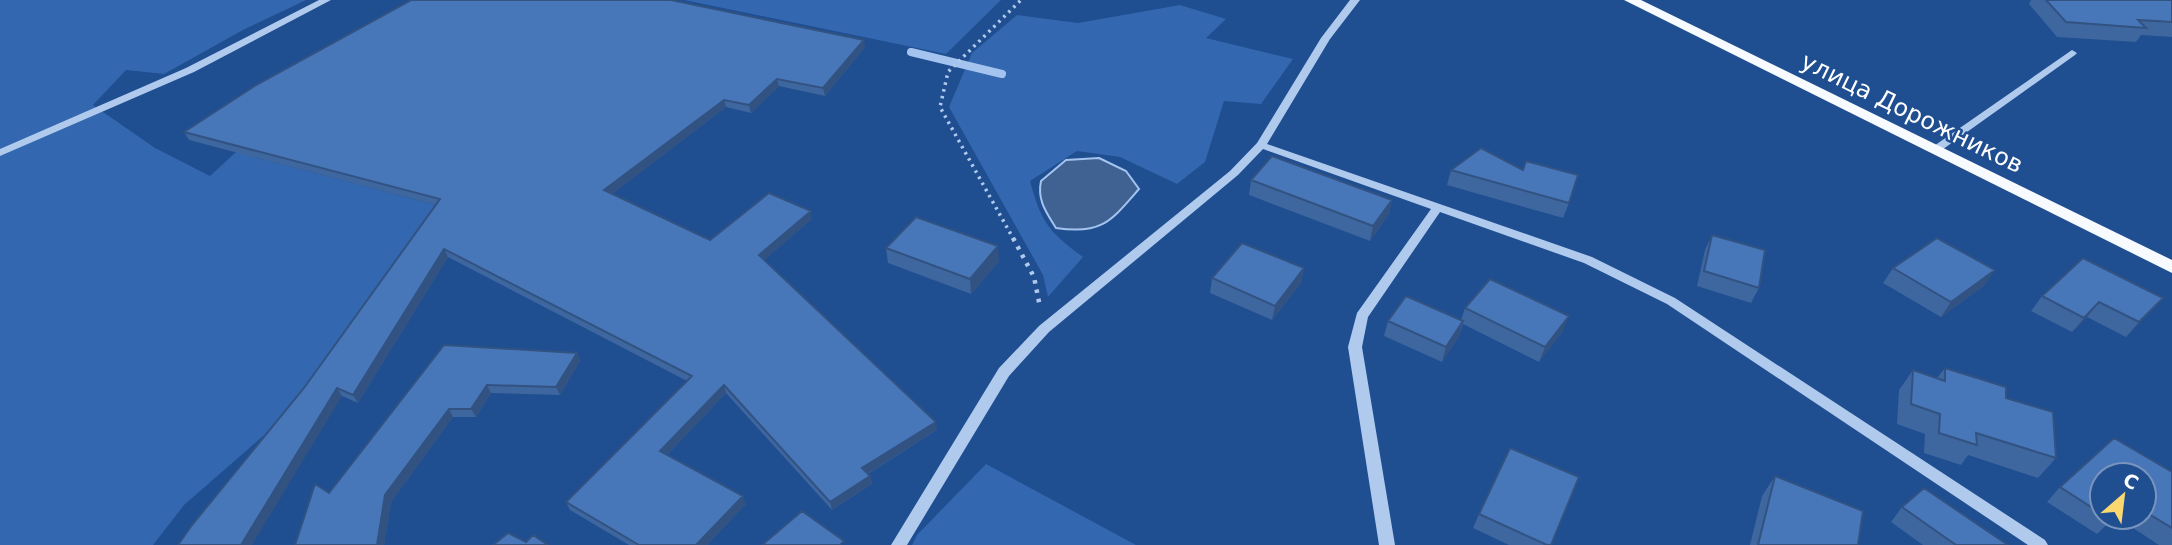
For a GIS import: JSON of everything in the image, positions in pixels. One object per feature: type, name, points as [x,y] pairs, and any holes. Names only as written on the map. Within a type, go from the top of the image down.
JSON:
[{"type":"main road","name":"улица Дорожников","points":[[1631,0],[2172,267]]},
{"type":"street","points":[[0,153],[190,70],[326,0]]},
{"type":"street","points":[[899,545],[1004,372],[1044,329],[1234,173],[1261,145],[1326,38],[1355,0]]},
{"type":"street","points":[[1935,150],[2073,53]]},
{"type":"street","points":[[1261,145],[1588,260],[1671,300],[2040,545]]},
{"type":"street","points":[[1387,545],[1355,347],[1363,316],[1438,207]]},
{"type":"path","points":[[1021,0],[947,72],[940,107],[992,197],[1034,278],[1044,329]]},
{"type":"shaded area","points":[[0,0],[306,0],[243,30],[164,74],[126,70],[93,105],[155,148],[210,176],[236,152],[440,206],[309,396],[184,505],[153,545],[0,545]]},
{"type":"shaded area","points":[[684,0],[1001,0],[946,54]]},
{"type":"shaded area","points":[[1180,5],[1226,19],[1206,38],[1293,59],[1261,104],[1224,101],[1205,162],[1177,184],[1120,157],[1077,151],[1030,181],[1038,207],[1048,225],[1083,257],[1048,297],[1043,275],[949,107],[972,53],[1017,15],[1078,23]]},
{"type":"shaded area","points":[[1099,158],[1126,171],[1139,189],[1121,210],[1104,223],[1084,229],[1056,228],[1041,200],[1041,181],[1066,160]]},
{"type":"shaded area","points":[[986,464],[1136,545],[912,545],[917,535]]},
{"type":"building","points":[[411,0],[671,0],[864,40],[823,88],[777,79],[749,105],[724,100],[604,190],[710,240],[769,193],[811,211],[759,255],[936,422],[862,468],[870,476],[830,502],[724,385],[660,451],[743,496],[696,545],[639,545],[566,502],[692,376],[444,249],[353,395],[337,388],[241,545],[178,545],[304,388],[440,199],[184,132],[256,85]]},
{"type":"building","points":[[2046,0],[2172,0],[2172,22],[2138,20],[2146,28],[2066,22]]},
{"type":"building","points":[[1481,148],[1523,170],[1526,161],[1578,175],[1569,203],[1451,170]]},
{"type":"building","points":[[1272,156],[1392,200],[1373,226],[1251,180]]},
{"type":"building","points":[[916,217],[998,246],[970,279],[886,248]]},
{"type":"building","points":[[1712,235],[1765,250],[1759,288],[1704,271]]},
{"type":"building","points":[[1937,238],[1995,270],[1951,302],[1893,268]]},
{"type":"building","points":[[1242,243],[1304,268],[1275,306],[1212,278]]},
{"type":"building","points":[[2083,258],[2163,298],[2139,322],[2099,302],[2084,318],[2042,296]]},
{"type":"building","points":[[1490,279],[1569,316],[1545,347],[1465,308]]},
{"type":"building","points":[[1406,296],[1463,321],[1446,347],[1388,321]]},
{"type":"building","points":[[444,345],[577,353],[556,387],[487,385],[471,409],[449,409],[385,495],[377,545],[295,545],[315,484],[329,493]]},
{"type":"building","points":[[1945,368],[2006,387],[2006,398],[2053,412],[2056,458],[1976,433],[1977,445],[1939,433],[1940,414],[1911,404],[1913,370],[1945,381]]},
{"type":"building","points":[[2114,438],[2153,461],[2089,461]]},
{"type":"building","points":[[1510,448],[1579,477],[1551,545],[1479,514]]},
{"type":"building","points":[[2088,462],[2088,505],[2060,487]]},
{"type":"building","points":[[2158,464],[2172,472],[2172,528],[2158,520]]},
{"type":"building","points":[[1775,476],[1863,511],[1858,545],[1758,545]]},
{"type":"building","points":[[1924,488],[2008,545],[1956,545],[1902,507]]},
{"type":"building","points":[[802,511],[844,541],[840,545],[762,545]]},
{"type":"building","points":[[508,533],[526,542],[533,535],[548,545],[493,545]]},
{"type":"waterway","points":[[911,52],[1002,74]]}]
